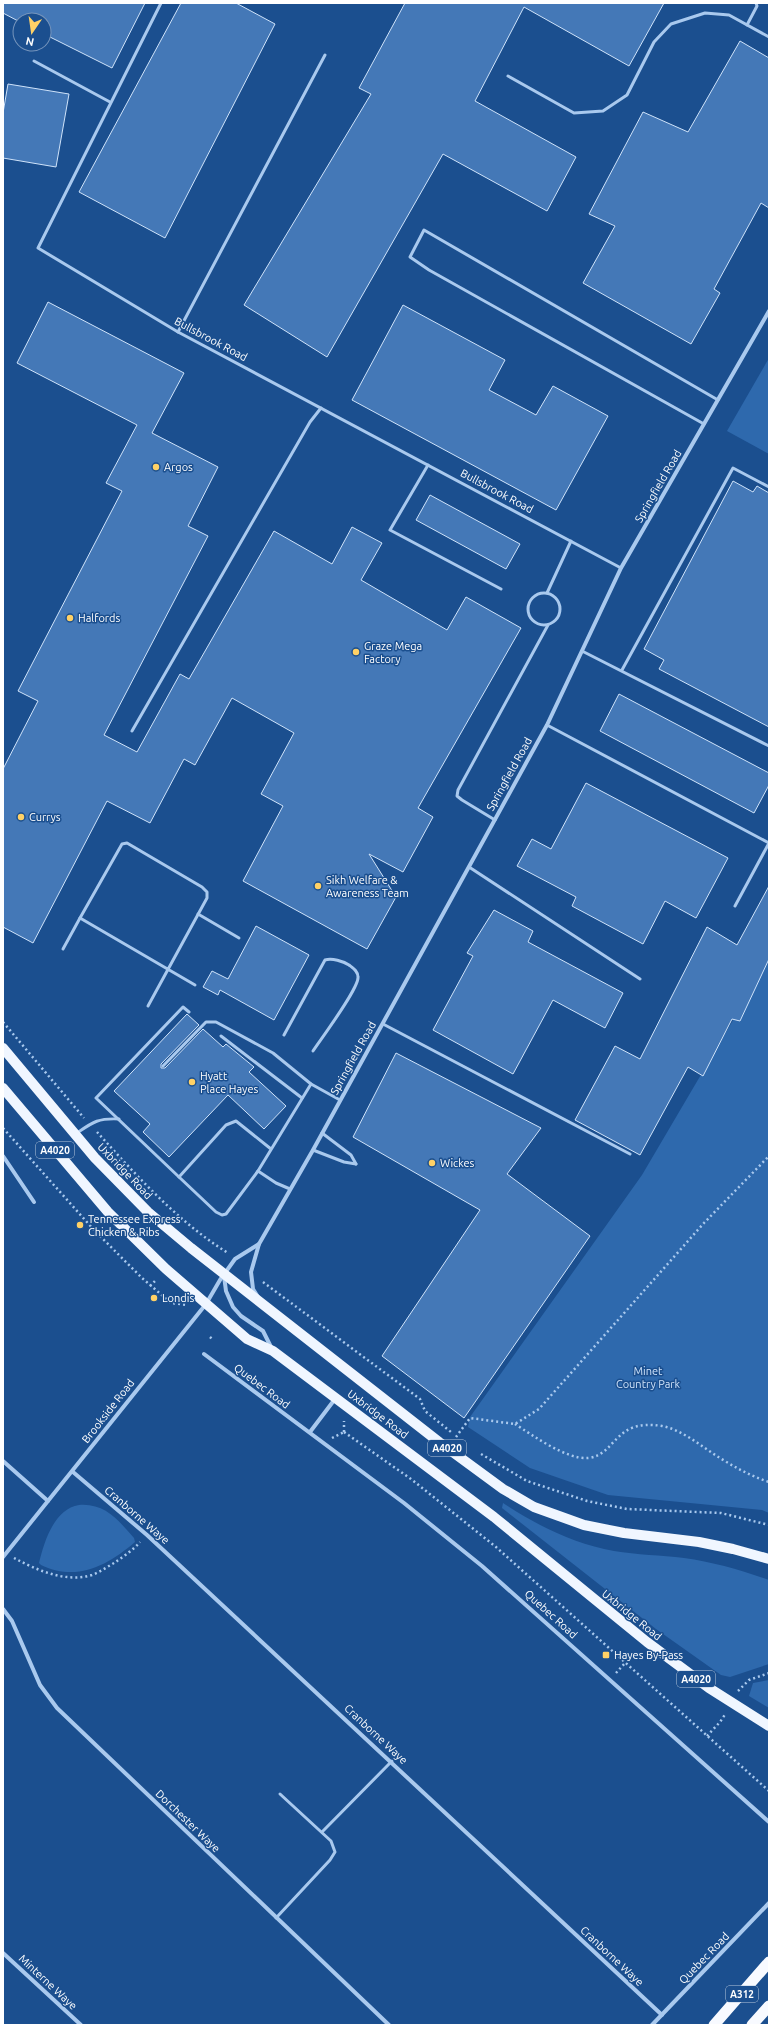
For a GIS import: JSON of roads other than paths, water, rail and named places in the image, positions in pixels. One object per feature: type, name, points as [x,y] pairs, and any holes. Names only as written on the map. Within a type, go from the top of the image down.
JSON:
[{"type":"highway","name":"A312","points":[[714,2025],[769,1962]]},
{"type":"highway","name":"A312","points":[[752,2025],[769,2006]]},
{"type":"main road","name":"Uxbridge Road","points":[[3,1048],[95,1158],[148,1212],[268,1309],[483,1476],[534,1507],[584,1525],[624,1533],[698,1542],[733,1549],[769,1559]]},
{"type":"main road","name":"Uxbridge Road","points":[[3,1088],[108,1212],[166,1269],[247,1339],[273,1351],[511,1530],[647,1642],[709,1688],[769,1726]]},
{"type":"street","name":"Springfield Road","points":[[268,1309],[258,1297],[251,1280],[252,1265],[259,1244],[383,1024],[547,725],[621,568],[769,311]]},
{"type":"street","points":[[3,1156],[34,1202]]},
{"type":"street","points":[[259,1244],[240,1255],[224,1274],[226,1291],[232,1307],[262,1332],[273,1351]]},
{"type":"street","name":"Brookside Road","points":[[4,1556],[73,1472],[206,1304],[224,1274]]},
{"type":"street","name":"Quebec Road","points":[[204,1354],[410,1508],[482,1566],[769,1822]]},
{"type":"street","points":[[310,1432],[336,1398]]},
{"type":"street","points":[[3,1461],[48,1501]]},
{"type":"street","name":"Cranborne Waye","points":[[73,1472],[147,1535],[392,1761],[662,2015]]},
{"type":"street","name":"Dorchester Waye","points":[[3,1609],[12,1621],[40,1686],[58,1708],[276,1918],[390,2025]]},
{"type":"street","name":"Quebec Road","points":[[652,2025],[769,1903]]},
{"type":"street","name":"Minterne Waye","points":[[3,1953],[81,2025]]},
{"type":"lane","name":"Bullsbrook Road","points":[[161,3],[38,248],[178,332],[621,568]]},
{"type":"lane","points":[[747,25],[755,10],[756,3]]},
{"type":"lane","points":[[508,76],[574,113],[603,111],[627,95],[654,42],[671,24],[705,13],[728,15],[769,37]]},
{"type":"lane","points":[[178,332],[324,55]]},
{"type":"lane","points":[[34,61],[110,102]]},
{"type":"lane","points":[[704,424],[429,270],[410,257],[424,230],[718,400]]},
{"type":"lane","points":[[132,731],[310,422],[321,408]]},
{"type":"lane","points":[[428,465],[390,530],[501,589]]},
{"type":"lane","points":[[622,670],[733,468],[769,487]]},
{"type":"lane","points":[[547,593],[570,541]]},
{"type":"lane","points":[[495,820],[457,796],[458,790],[548,625],[557,618],[560,608],[556,599],[547,593],[536,595],[532,598],[528,608],[530,618],[533,622],[538,624],[548,625]]},
{"type":"lane","points":[[582,651],[769,746]]},
{"type":"lane","points":[[547,725],[769,843],[735,906]]},
{"type":"lane","points":[[63,949],[118,848],[122,844],[127,843],[202,887],[207,892],[207,898],[148,1006]]},
{"type":"lane","points":[[469,867],[640,979]]},
{"type":"lane","points":[[198,914],[239,938]]},
{"type":"lane","points":[[80,918],[195,985]]},
{"type":"lane","points":[[284,1034],[325,960],[330,959],[346,963],[356,970],[358,977],[357,982],[346,1002],[313,1051]]},
{"type":"lane","points":[[189,1012],[182,1007],[96,1098],[216,1212],[222,1215],[226,1214],[232,1209],[258,1171],[311,1084]]},
{"type":"lane","points":[[163,1066],[206,1022],[216,1022],[273,1053],[311,1084],[340,1100]]},
{"type":"lane","points":[[383,1024],[630,1154]]},
{"type":"lane","points":[[221,1036],[302,1098]]},
{"type":"lane","points":[[75,1134],[89,1124],[103,1119],[119,1119]]},
{"type":"lane","points":[[179,1177],[226,1125],[231,1122],[236,1121],[243,1125],[271,1149]]},
{"type":"lane","points":[[313,1150],[344,1162],[356,1164],[351,1155],[322,1133]]},
{"type":"lane","points":[[258,1171],[276,1183],[290,1189]]},
{"type":"lane","points":[[322,1832],[392,1761]]},
{"type":"lane","points":[[276,1918],[334,1855],[335,1848],[322,1832],[280,1794]]},
{"type":"place","name":"Argos","points":[[156,467]]},
{"type":"place","name":"Halfords","points":[[70,618]]},
{"type":"place","name":"Graze Mega Factory","points":[[356,652]]},
{"type":"place","name":"Currys","points":[[21,817]]},
{"type":"place","name":"Sikh Welfare & Awareness Team","points":[[318,886]]},
{"type":"place","name":"Hyatt Place Hayes","points":[[192,1082]]},
{"type":"place","name":"Wickes","points":[[432,1163]]},
{"type":"place","name":"Tennessee Express Chicken & Ribs","points":[[80,1225]]},
{"type":"place","name":"Londis","points":[[154,1298]]},
{"type":"place","name":"Hayes By-Pass","points":[[606,1655]]},
{"type":"park label","name":"Minet Country Park","points":[[648,1377]]}]
